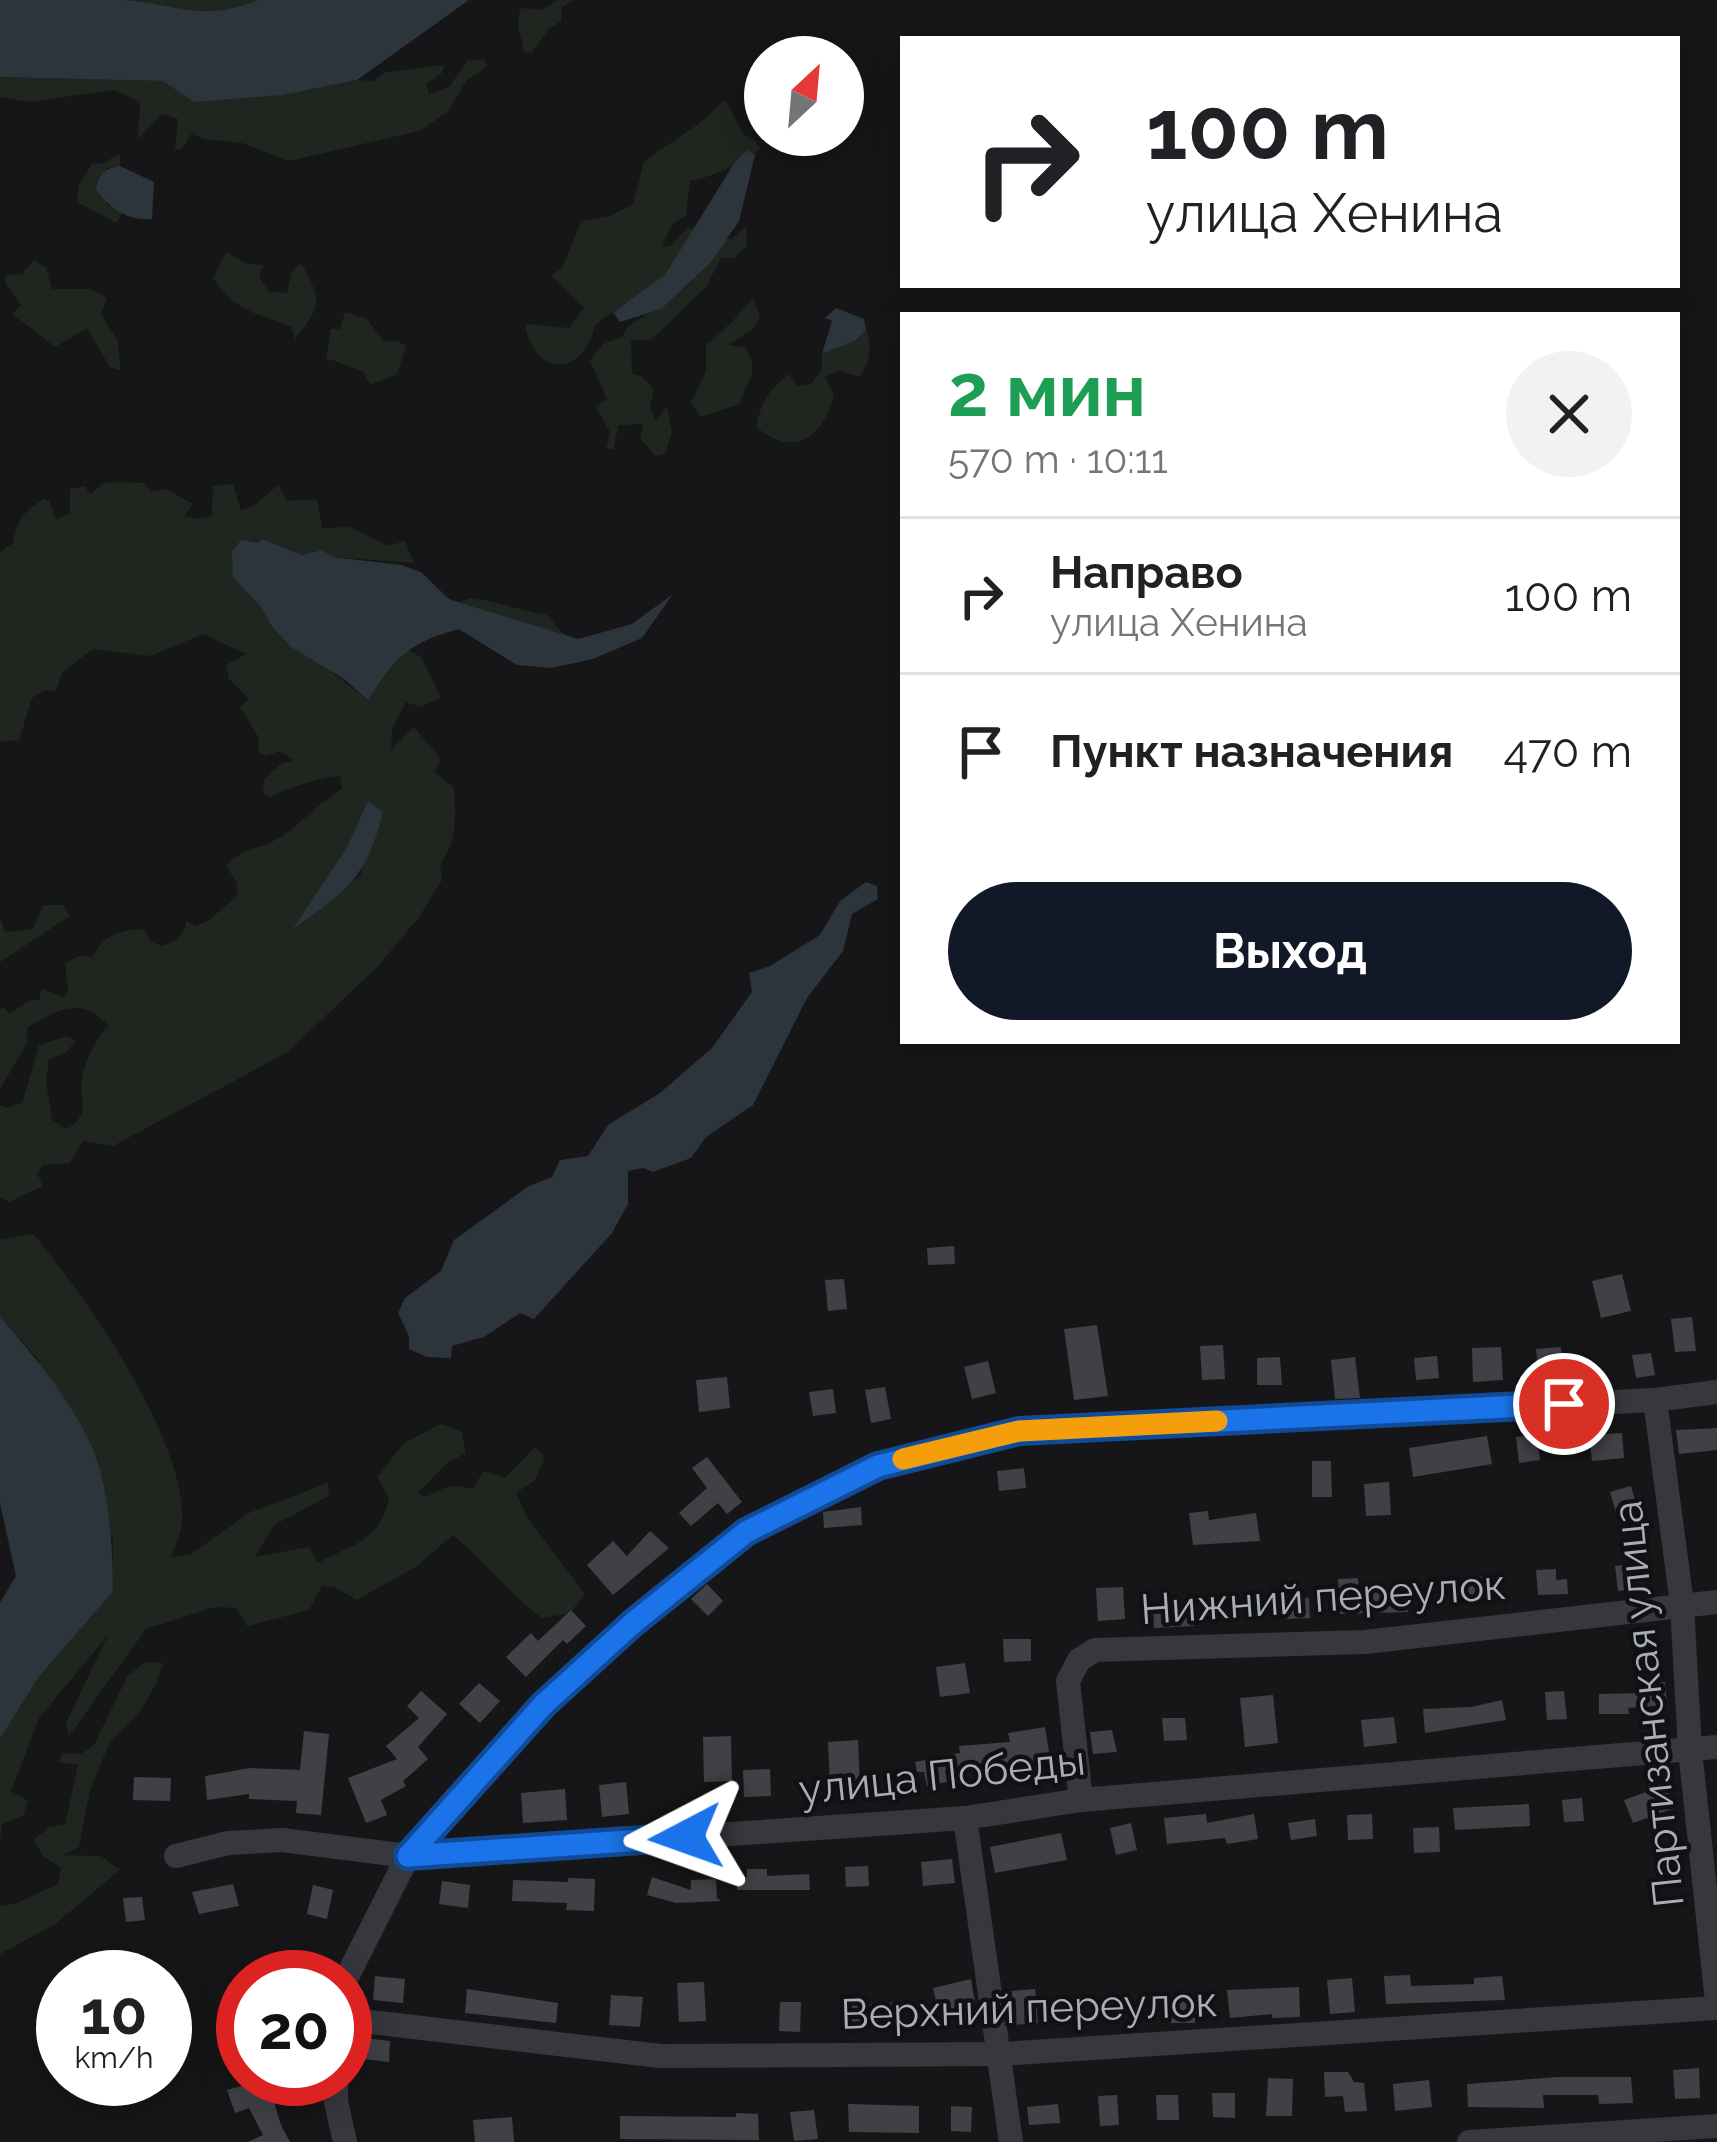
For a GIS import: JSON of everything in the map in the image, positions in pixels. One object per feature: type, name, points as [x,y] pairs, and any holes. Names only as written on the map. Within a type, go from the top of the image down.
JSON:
[{"type":"street","points":[[361,1950],[408,1856],[543,1705],[633,1623],[746,1532],[878,1466],[1019,1431],[1655,1400],[1717,1392]]},
{"type":"street","name":"Партизанская улица","points":[[1655,1400],[1682,1604],[1690,1750],[1717,2004]]},
{"type":"street","name":"Нижний переулок","points":[[1081,1800],[1068,1681],[1078,1660],[1095,1650],[1365,1642],[1717,1602]]},
{"type":"street","name":"улица Победы","points":[[176,1856],[228,1843],[282,1840],[408,1856],[965,1818],[1081,1800],[1717,1747]]},
{"type":"street","points":[[965,1818],[1011,2142]]},
{"type":"street","name":"Верхний переулок","points":[[372,2022],[660,2056],[1001,2054],[1717,2004]]},
{"type":"street","points":[[337,2106],[345,2142]]},
{"type":"street","points":[[1469,2142],[1717,2126]]},
{"type":"shaded area","points":[[0,0],[122,0],[204,11],[258,0],[469,0],[357,80],[283,95],[194,102],[163,81],[0,77]]},
{"type":"shaded area","points":[[126,0],[258,0],[192,12]]},
{"type":"shaded area","points":[[557,0],[574,0],[562,7],[561,21],[531,53],[524,51],[518,27],[520,8],[543,10]]},
{"type":"shaded area","points":[[468,60],[484,60],[487,66],[466,81],[448,112],[419,131],[289,161],[242,143],[191,134],[182,149],[175,149],[178,119],[162,114],[138,139],[140,102],[114,90],[28,102],[0,97],[0,77],[164,81],[283,95],[373,81],[386,72],[445,65],[426,84],[429,94],[449,87]]},
{"type":"shaded area","points":[[725,99],[744,134],[744,156],[751,156],[690,181],[686,215],[671,226],[662,247],[671,246],[687,228],[712,226],[718,238],[732,239],[746,226],[747,245],[735,258],[721,258],[706,287],[651,340],[631,340],[632,374],[654,389],[650,407],[656,421],[667,406],[672,432],[665,454],[655,456],[640,438],[643,424],[619,425],[613,449],[606,449],[610,432],[596,407],[607,399],[590,360],[603,344],[622,337],[627,327],[668,301],[626,302],[595,325],[589,343],[569,363],[547,361],[537,353],[525,324],[570,328],[584,307],[551,276],[563,267],[581,221],[610,216],[633,204],[644,161],[700,123]]},
{"type":"shaded area","points":[[120,153],[120,166],[106,168],[107,205],[122,213],[117,223],[77,202],[79,185],[92,164]]},
{"type":"shaded area","points":[[744,153],[755,156],[739,221],[712,261],[661,309],[620,322],[613,312],[665,275]]},
{"type":"shaded area","points":[[120,166],[154,182],[152,219],[120,212],[96,189],[104,172]]},
{"type":"shaded area","points":[[226,252],[247,264],[263,265],[259,277],[269,292],[287,293],[292,271],[301,263],[316,302],[295,339],[291,326],[247,310],[222,290],[213,278]]},
{"type":"shaded area","points":[[34,260],[46,268],[52,289],[91,289],[107,298],[101,315],[117,339],[121,371],[110,367],[87,328],[55,347],[12,314],[21,305],[6,285],[5,275],[22,274]]},
{"type":"shaded area","points":[[753,298],[760,318],[752,330],[728,345],[746,348],[752,365],[740,404],[701,417],[691,403],[706,371],[706,344]]},
{"type":"shaded area","points":[[836,308],[864,319],[866,330],[855,341],[822,354],[832,321],[825,318]]},
{"type":"shaded area","points":[[345,312],[367,319],[384,342],[396,340],[406,346],[397,374],[370,385],[363,371],[326,358],[331,329],[340,329]]},
{"type":"shaded area","points":[[866,330],[870,348],[866,366],[859,377],[839,370],[825,377],[834,394],[815,432],[806,439],[784,442],[756,427],[767,397],[782,380],[789,374],[798,386],[811,384],[822,369],[822,354],[855,341]]},
{"type":"shaded area","points":[[104,483],[144,483],[151,492],[166,489],[193,504],[184,516],[196,519],[212,516],[213,486],[233,484],[241,510],[255,505],[278,485],[287,501],[317,499],[322,528],[350,527],[388,546],[405,541],[414,563],[333,557],[322,550],[302,555],[263,539],[233,576],[262,607],[273,628],[367,699],[407,648],[422,658],[441,698],[420,707],[406,702],[392,729],[391,750],[414,727],[441,759],[435,772],[454,788],[454,828],[440,865],[442,880],[419,917],[379,965],[288,1052],[113,1146],[83,1141],[70,1163],[43,1165],[37,1173],[43,1186],[9,1202],[0,1198],[0,1105],[22,1103],[39,1045],[67,1036],[76,1041],[65,1053],[49,1059],[46,1081],[52,1120],[67,1129],[80,1117],[84,1070],[109,1026],[78,1008],[38,1021],[27,1028],[27,1043],[0,1089],[0,1009],[10,1014],[30,1000],[39,1000],[42,989],[64,997],[68,991],[65,963],[79,956],[93,957],[114,935],[144,929],[150,941],[161,946],[178,938],[186,921],[196,926],[208,921],[237,896],[237,883],[226,866],[232,860],[279,838],[342,789],[340,776],[271,797],[263,793],[264,779],[294,760],[280,751],[266,756],[258,752],[259,738],[240,707],[249,699],[229,679],[226,665],[246,654],[203,634],[150,656],[93,649],[62,672],[56,692],[45,690],[32,698],[19,740],[0,742],[0,552],[13,543],[19,522],[37,503],[49,501],[56,519],[70,514],[70,489],[85,486],[90,495]],"holes":[[[369,802],[361,875],[296,926],[347,847]]]},
{"type":"shaded area","points":[[262,539],[302,555],[322,550],[333,557],[401,565],[421,572],[449,599],[578,639],[632,624],[673,594],[642,638],[593,659],[551,668],[517,665],[459,629],[442,634],[405,654],[368,700],[344,679],[291,647],[233,577],[232,552],[241,540],[257,543]]},
{"type":"shaded area","points":[[470,598],[547,615],[565,636],[460,602]]},
{"type":"shaded area","points":[[368,801],[383,812],[361,868],[341,893],[293,929],[347,847]]},
{"type":"shaded area","points":[[866,882],[877,886],[878,899],[852,914],[843,951],[807,998],[753,1105],[706,1137],[691,1158],[653,1172],[628,1171],[628,1204],[612,1233],[534,1319],[520,1313],[484,1337],[452,1346],[451,1358],[427,1357],[409,1349],[409,1336],[398,1313],[405,1298],[441,1271],[454,1240],[529,1186],[552,1177],[560,1160],[588,1156],[608,1125],[660,1093],[712,1048],[752,992],[749,973],[770,966],[820,935],[840,901]]},
{"type":"shaded area","points":[[43,905],[63,905],[70,916],[0,962],[0,917],[5,932],[33,929]]},
{"type":"shaded area","points":[[33,1234],[79,1292],[151,1411],[179,1489],[182,1522],[171,1557],[191,1554],[249,1513],[328,1483],[329,1496],[274,1525],[255,1557],[309,1547],[318,1563],[371,1533],[389,1498],[377,1477],[404,1443],[441,1424],[462,1432],[466,1453],[447,1463],[418,1493],[427,1497],[448,1487],[472,1489],[484,1471],[505,1478],[535,1447],[545,1458],[535,1480],[516,1493],[527,1517],[585,1594],[570,1613],[542,1618],[453,1535],[417,1566],[357,1600],[322,1586],[309,1610],[247,1626],[236,1608],[215,1607],[146,1629],[69,1736],[66,1723],[108,1635],[39,1718],[11,1791],[28,1801],[23,1816],[2,1824],[0,1840],[0,1739],[38,1678],[113,1590],[113,1539],[37,1358],[0,1317],[0,1240]]},
{"type":"shaded area","points":[[0,1317],[50,1378],[91,1445],[106,1497],[113,1591],[38,1678],[0,1739],[0,1603],[16,1576],[0,1503]]},
{"type":"shaded area","points":[[145,1662],[163,1663],[155,1686],[139,1713],[109,1744],[90,1790],[79,1847],[63,1855],[101,1856],[120,1870],[54,1925],[0,1954],[0,1906],[58,1884],[61,1868],[43,1856],[34,1840],[49,1827],[65,1824],[78,1765],[58,1762],[63,1753],[81,1754],[94,1745],[127,1677]]},
{"type":"building","points":[[954,1246],[955,1264],[928,1265],[927,1248]]},
{"type":"building","points":[[1622,1274],[1631,1311],[1601,1318],[1592,1281]]},
{"type":"building","points":[[844,1279],[847,1309],[828,1311],[825,1280]]},
{"type":"building","points":[[1692,1317],[1696,1351],[1675,1352],[1671,1319]]},
{"type":"building","points":[[1097,1325],[1108,1396],[1074,1400],[1064,1329]]},
{"type":"building","points":[[1223,1345],[1225,1379],[1202,1380],[1200,1346]]},
{"type":"building","points":[[1501,1347],[1503,1380],[1473,1382],[1472,1348]]},
{"type":"building","points":[[1561,1347],[1564,1378],[1539,1381],[1536,1349]]},
{"type":"building","points":[[1651,1353],[1655,1375],[1636,1378],[1632,1355]]},
{"type":"building","points":[[1437,1356],[1439,1378],[1416,1380],[1414,1358]]},
{"type":"building","points":[[1280,1357],[1282,1385],[1257,1385],[1257,1358]]},
{"type":"building","points":[[1355,1357],[1360,1398],[1335,1399],[1331,1360]]},
{"type":"building","points":[[988,1361],[996,1393],[972,1399],[964,1367]]},
{"type":"building","points":[[727,1377],[730,1408],[699,1412],[696,1380]]},
{"type":"building","points":[[885,1387],[891,1419],[871,1423],[865,1390]]},
{"type":"building","points":[[833,1389],[836,1413],[813,1416],[809,1392]]},
{"type":"building","points":[[1717,1428],[1717,1450],[1679,1454],[1676,1430]]},
{"type":"building","points":[[1622,1433],[1624,1458],[1592,1461],[1589,1435]]},
{"type":"building","points":[[1537,1434],[1540,1460],[1519,1463],[1516,1437]]},
{"type":"building","points":[[1487,1436],[1492,1464],[1413,1477],[1409,1448]]},
{"type":"building","points":[[707,1457],[742,1502],[727,1514],[718,1503],[691,1526],[679,1513],[707,1488],[692,1468]]},
{"type":"building","points":[[1312,1461],[1331,1461],[1332,1497],[1312,1497]]},
{"type":"building","points":[[1024,1468],[1026,1488],[999,1491],[997,1471]]},
{"type":"building","points":[[1389,1482],[1391,1515],[1366,1516],[1364,1484]]},
{"type":"building","points":[[1631,1486],[1638,1511],[1617,1516],[1610,1492]]},
{"type":"building","points":[[861,1507],[862,1525],[824,1528],[823,1512]]},
{"type":"building","points":[[1208,1511],[1209,1520],[1256,1513],[1260,1541],[1193,1545],[1189,1513]]},
{"type":"building","points":[[650,1531],[669,1548],[613,1595],[587,1565],[613,1541],[627,1556]]},
{"type":"building","points":[[1640,1563],[1644,1588],[1618,1591],[1615,1566]]},
{"type":"building","points":[[1556,1569],[1556,1580],[1567,1579],[1568,1594],[1538,1595],[1536,1570]]},
{"type":"building","points":[[1493,1575],[1497,1594],[1467,1598],[1463,1579]]},
{"type":"building","points":[[1358,1578],[1358,1587],[1407,1586],[1408,1612],[1340,1614],[1338,1579]]},
{"type":"building","points":[[707,1584],[723,1601],[708,1616],[691,1599]]},
{"type":"building","points":[[1123,1587],[1125,1619],[1098,1621],[1096,1588]]},
{"type":"building","points":[[1309,1598],[1310,1618],[1286,1619],[1285,1599]]},
{"type":"building","points":[[1193,1602],[1194,1626],[1154,1628],[1153,1604]]},
{"type":"building","points":[[571,1610],[586,1626],[567,1644],[563,1640],[526,1677],[506,1657],[531,1633],[538,1641]]},
{"type":"building","points":[[1003,1639],[1031,1639],[1031,1661],[1004,1662]]},
{"type":"building","points":[[965,1663],[970,1693],[940,1697],[936,1667]]},
{"type":"building","points":[[1665,1682],[1667,1705],[1628,1708],[1629,1714],[1599,1714],[1599,1694],[1644,1693],[1644,1684]]},
{"type":"building","points":[[479,1683],[500,1701],[480,1723],[459,1704]]},
{"type":"building","points":[[421,1691],[447,1714],[418,1747],[428,1759],[403,1781],[406,1786],[381,1800],[387,1815],[366,1823],[348,1778],[397,1759],[386,1746],[419,1718],[407,1706]]},
{"type":"building","points":[[1564,1691],[1567,1719],[1547,1720],[1545,1692]]},
{"type":"building","points":[[1273,1695],[1278,1743],[1245,1747],[1240,1698]]},
{"type":"building","points":[[1502,1700],[1506,1720],[1425,1733],[1423,1709]]},
{"type":"building","points":[[1394,1717],[1397,1743],[1364,1747],[1361,1720]]},
{"type":"building","points":[[1162,1718],[1185,1718],[1187,1740],[1164,1741]]},
{"type":"building","points":[[1045,1727],[1051,1764],[945,1770],[947,1782],[927,1786],[924,1772],[917,1772],[915,1762],[960,1753],[959,1746],[1010,1742],[1008,1733]]},
{"type":"building","points":[[1112,1730],[1117,1752],[1093,1754],[1090,1732]]},
{"type":"building","points":[[304,1731],[329,1734],[321,1815],[296,1813],[297,1801],[249,1799],[249,1794],[207,1800],[205,1776],[250,1768],[300,1770]]},
{"type":"building","points":[[731,1736],[732,1781],[704,1782],[703,1737]]},
{"type":"building","points":[[858,1740],[860,1785],[830,1786],[828,1742]]},
{"type":"building","points":[[770,1769],[771,1796],[744,1797],[743,1770]]},
{"type":"building","points":[[134,1777],[171,1778],[170,1801],[133,1800]]},
{"type":"building","points":[[626,1782],[629,1814],[602,1817],[599,1785]]},
{"type":"building","points":[[1666,1785],[1675,1808],[1633,1823],[1624,1800]]},
{"type":"building","points":[[565,1789],[567,1820],[523,1823],[521,1793]]},
{"type":"building","points":[[1582,1798],[1584,1821],[1564,1822],[1562,1800]]},
{"type":"building","points":[[1529,1804],[1530,1826],[1455,1830],[1453,1808]]},
{"type":"building","points":[[1206,1814],[1207,1823],[1254,1814],[1258,1839],[1167,1844],[1164,1818]]},
{"type":"building","points":[[1372,1814],[1373,1839],[1348,1840],[1347,1815]]},
{"type":"building","points":[[1315,1819],[1317,1836],[1291,1840],[1288,1823]]},
{"type":"building","points":[[1131,1823],[1137,1850],[1116,1855],[1110,1828]]},
{"type":"building","points":[[1439,1827],[1440,1852],[1414,1853],[1413,1828]]},
{"type":"building","points":[[1061,1833],[1067,1860],[995,1873],[990,1847]]},
{"type":"building","points":[[952,1859],[955,1883],[923,1886],[921,1862]]},
{"type":"building","points":[[868,1866],[869,1886],[846,1887],[845,1867]]},
{"type":"building","points":[[747,1869],[767,1869],[767,1876],[809,1874],[810,1890],[737,1890],[737,1878],[747,1877]]},
{"type":"building","points":[[652,1877],[691,1890],[691,1880],[716,1879],[721,1901],[676,1903],[647,1895]]},
{"type":"building","points":[[568,1878],[595,1879],[594,1911],[566,1910],[567,1903],[512,1901],[513,1880],[568,1882]]},
{"type":"building","points":[[442,1881],[470,1885],[468,1908],[439,1904]]},
{"type":"building","points":[[233,1884],[239,1906],[199,1914],[192,1892]]},
{"type":"building","points":[[313,1885],[333,1890],[327,1919],[307,1914]]},
{"type":"building","points":[[142,1897],[145,1920],[126,1922],[123,1898]]},
{"type":"building","points":[[1410,1975],[1411,1986],[1474,1984],[1474,1978],[1502,1976],[1505,2000],[1386,2004],[1384,1976]]},
{"type":"building","points":[[375,1976],[405,1979],[403,2003],[373,2000]]},
{"type":"building","points":[[1352,1978],[1355,2012],[1330,2014],[1327,1980]]},
{"type":"building","points":[[971,1979],[975,2003],[964,2006],[967,2016],[941,2022],[933,1988]]},
{"type":"building","points":[[704,1982],[706,2021],[679,2022],[677,1983]]},
{"type":"building","points":[[1299,1987],[1300,2017],[1230,2018],[1227,1990]]},
{"type":"building","points":[[467,1989],[558,2003],[556,2023],[465,2013]]},
{"type":"building","points":[[1035,1989],[1038,2023],[1013,2025],[1011,1991]]},
{"type":"building","points":[[611,1995],[643,1997],[640,2027],[609,2025]]},
{"type":"building","points":[[1171,1996],[1195,1997],[1195,2023],[1171,2023]]},
{"type":"building","points":[[780,2002],[801,2002],[800,2032],[779,2031]]},
{"type":"building","points":[[900,2002],[902,2024],[841,2026],[841,2006]]},
{"type":"building","points":[[372,2039],[390,2041],[389,2062],[372,2060]]},
{"type":"building","points":[[1699,2068],[1700,2098],[1675,2099],[1673,2070]]},
{"type":"building","points":[[1324,2072],[1348,2072],[1354,2082],[1364,2083],[1367,2111],[1345,2112],[1343,2096],[1325,2097]]},
{"type":"building","points":[[1631,2077],[1633,2103],[1599,2104],[1598,2095],[1543,2095],[1544,2108],[1468,2107],[1467,2084]]},
{"type":"building","points":[[1268,2078],[1293,2079],[1292,2116],[1266,2116]]},
{"type":"building","points":[[1429,2080],[1432,2107],[1395,2111],[1393,2084]]},
{"type":"building","points":[[1212,2093],[1235,2093],[1235,2118],[1213,2117]]},
{"type":"building","points":[[1117,2095],[1119,2125],[1100,2126],[1098,2096]]},
{"type":"building","points":[[1156,2095],[1178,2095],[1179,2120],[1157,2120]]},
{"type":"building","points":[[848,2104],[919,2106],[919,2133],[849,2132]]},
{"type":"building","points":[[1058,2104],[1060,2123],[1029,2125],[1027,2107]]},
{"type":"building","points":[[233,2106],[275,2106],[290,2142],[248,2142],[263,2135],[249,2108],[235,2113]]},
{"type":"building","points":[[951,2106],[972,2107],[971,2132],[951,2131]]},
{"type":"building","points":[[814,2110],[818,2139],[794,2141],[790,2112]]},
{"type":"building","points":[[736,2113],[758,2114],[759,2140],[620,2139],[620,2116],[736,2117]]},
{"type":"building","points":[[512,2117],[514,2142],[475,2142],[473,2120]]},
{"type":"slow traffic","points":[[903,1459],[1019,1431],[1217,1421]]},
{"type":"route","points":[[686,1837],[408,1856],[543,1705],[633,1623],[746,1532],[878,1466],[1019,1431],[1564,1404]]}]
